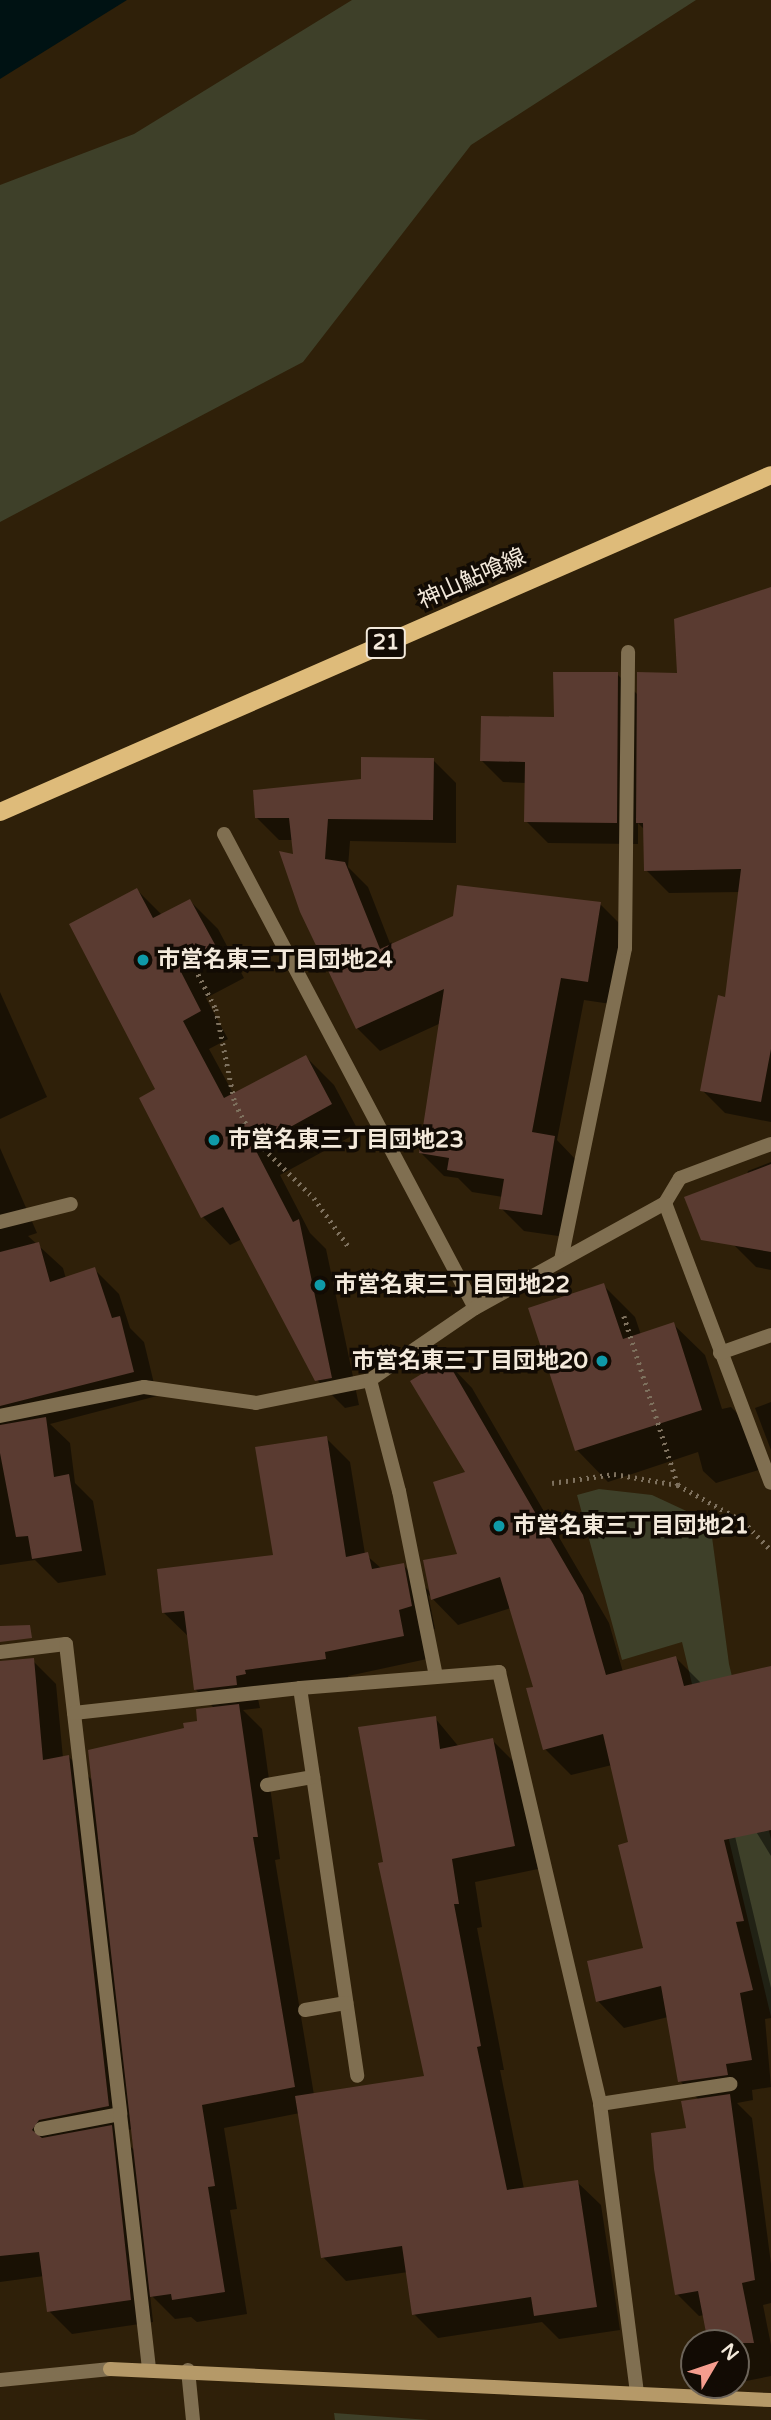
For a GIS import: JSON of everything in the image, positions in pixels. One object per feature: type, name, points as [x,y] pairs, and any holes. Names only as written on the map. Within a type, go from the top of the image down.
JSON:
[{"type":"main road","name":"神山鮎喰線","points":[[0,812],[771,475]]},
{"type":"street","points":[[561,1260],[625,948],[628,652]]},
{"type":"street","points":[[224,834],[475,1308]]},
{"type":"street","points":[[0,1416],[144,1387],[256,1404],[370,1380],[475,1308],[665,1203],[680,1178],[771,1144]]},
{"type":"street","points":[[665,1203],[771,1483]]},
{"type":"street","points":[[0,1222],[71,1205]]},
{"type":"street","points":[[720,1353],[771,1335]]},
{"type":"street","points":[[370,1380],[399,1491],[436,1676]]},
{"type":"street","points":[[0,1652],[66,1644],[149,2370]]},
{"type":"street","points":[[74,1713],[300,1688],[499,1672],[600,2104],[637,2391]]},
{"type":"street","points":[[300,1688],[357,2076]]},
{"type":"street","points":[[267,1785],[313,1777]]},
{"type":"street","points":[[305,2010],[346,2003]]},
{"type":"street","points":[[600,2104],[730,2084]]},
{"type":"street","points":[[41,2129],[120,2114]]},
{"type":"street","points":[[0,2380],[110,2369],[188,2371],[637,2391],[771,2400]]},
{"type":"street","points":[[188,2371],[192,2420]]},
{"type":"path","points":[[195,968],[216,1009],[235,1103],[254,1139],[314,1198],[349,1247]]},
{"type":"path","points":[[624,1316],[678,1485]]},
{"type":"path","points":[[552,1483],[614,1474],[678,1485],[743,1521],[771,1550]]},
{"type":"green space","points":[[352,0],[696,0],[471,145],[303,362],[0,522],[0,185],[134,134]]},
{"type":"green space","points":[[599,1489],[652,1495],[710,1522],[729,1664],[771,1839],[771,2017],[682,1642],[622,1660],[577,1495]]},
{"type":"green space","points":[[334,2413],[429,2420],[335,2420]]},
{"type":"shaded area","points":[[0,0],[127,0],[0,79]]},
{"type":"building","points":[[771,587],[771,1049],[761,1102],[700,1091],[718,995],[725,997],[741,869],[644,871],[643,823],[636,823],[637,672],[677,673],[674,619]]},
{"type":"building","points":[[553,672],[618,672],[617,823],[524,822],[525,762],[480,761],[481,716],[554,717]]},
{"type":"building","points":[[361,757],[434,758],[433,820],[328,819],[325,859],[345,862],[380,949],[453,916],[457,885],[601,902],[588,982],[561,978],[532,1132],[555,1136],[542,1215],[499,1209],[504,1179],[447,1170],[449,1158],[419,1153],[444,989],[356,1029],[300,912],[279,851],[293,854],[289,818],[255,818],[253,790],[361,779]]},
{"type":"building","points":[[137,888],[153,918],[190,899],[218,950],[180,970],[201,1011],[183,1021],[224,1098],[306,1055],[332,1104],[254,1147],[293,1222],[299,1219],[332,1378],[315,1381],[223,1207],[201,1218],[139,1098],[155,1089],[69,924]]},
{"type":"building","points":[[771,1164],[771,1252],[701,1240],[684,1197]]},
{"type":"building","points":[[39,1242],[50,1282],[95,1267],[112,1318],[120,1316],[134,1372],[0,1406],[0,1252]]},
{"type":"building","name":"市営名東三丁目団地20","points":[[604,1283],[623,1339],[674,1322],[702,1410],[575,1451],[528,1308]]},
{"type":"building","points":[[446,1359],[583,1595],[606,1675],[676,1656],[684,1686],[771,1666],[771,1830],[724,1840],[744,1921],[736,1922],[753,1990],[740,1993],[752,2060],[726,2064],[728,2075],[678,2082],[661,1986],[596,2002],[587,1961],[643,1948],[618,1845],[628,1842],[603,1734],[543,1750],[526,1688],[533,1687],[500,1577],[431,1600],[423,1560],[457,1554],[433,1482],[465,1472],[410,1381]]},
{"type":"building","points":[[46,1417],[54,1477],[69,1474],[82,1551],[32,1559],[28,1536],[16,1537],[0,1453],[0,1425]]},
{"type":"building","points":[[327,1436],[346,1557],[368,1552],[372,1569],[404,1563],[412,1606],[399,1610],[404,1636],[325,1652],[326,1659],[245,1670],[246,1674],[236,1676],[237,1685],[194,1690],[184,1611],[162,1613],[157,1569],[273,1555],[255,1447]]},
{"type":"building","points":[[30,1625],[32,1638],[0,1642],[0,1626]]},
{"type":"building","points":[[34,1658],[43,1760],[69,1755],[109,2106],[39,2120],[32,2130],[42,2138],[112,2125],[131,2300],[47,2312],[39,2252],[0,2256],[0,1661]]},
{"type":"building","points":[[239,1704],[258,1837],[253,1837],[295,2087],[202,2105],[215,2186],[208,2187],[225,2292],[172,2300],[171,2294],[150,2297],[88,1750],[184,1728],[183,1723],[197,1721],[196,1709]]},
{"type":"building","points":[[436,1716],[440,1749],[493,1738],[515,1846],[452,1859],[459,1904],[454,1904],[481,2046],[477,2047],[507,2190],[578,2180],[597,2307],[534,2316],[531,2297],[412,2315],[402,2246],[321,2258],[295,2096],[424,2076],[378,1863],[383,1862],[358,1727]]},
{"type":"building","points":[[730,2094],[755,2280],[742,2283],[754,2343],[750,2343],[750,2329],[705,2329],[698,2291],[675,2295],[654,2169],[651,2133],[686,2128],[681,2101]]},
{"type":"place","name":"市営名東三丁目団地24","points":[[143,960]]},
{"type":"place","name":"市営名東三丁目団地23","points":[[214,1140]]},
{"type":"place","name":"市営名東三丁目団地22","points":[[320,1285]]},
{"type":"place","name":"市営名東三丁目団地20","points":[[602,1361]]},
{"type":"place","name":"市営名東三丁目団地21","points":[[499,1526]]}]
